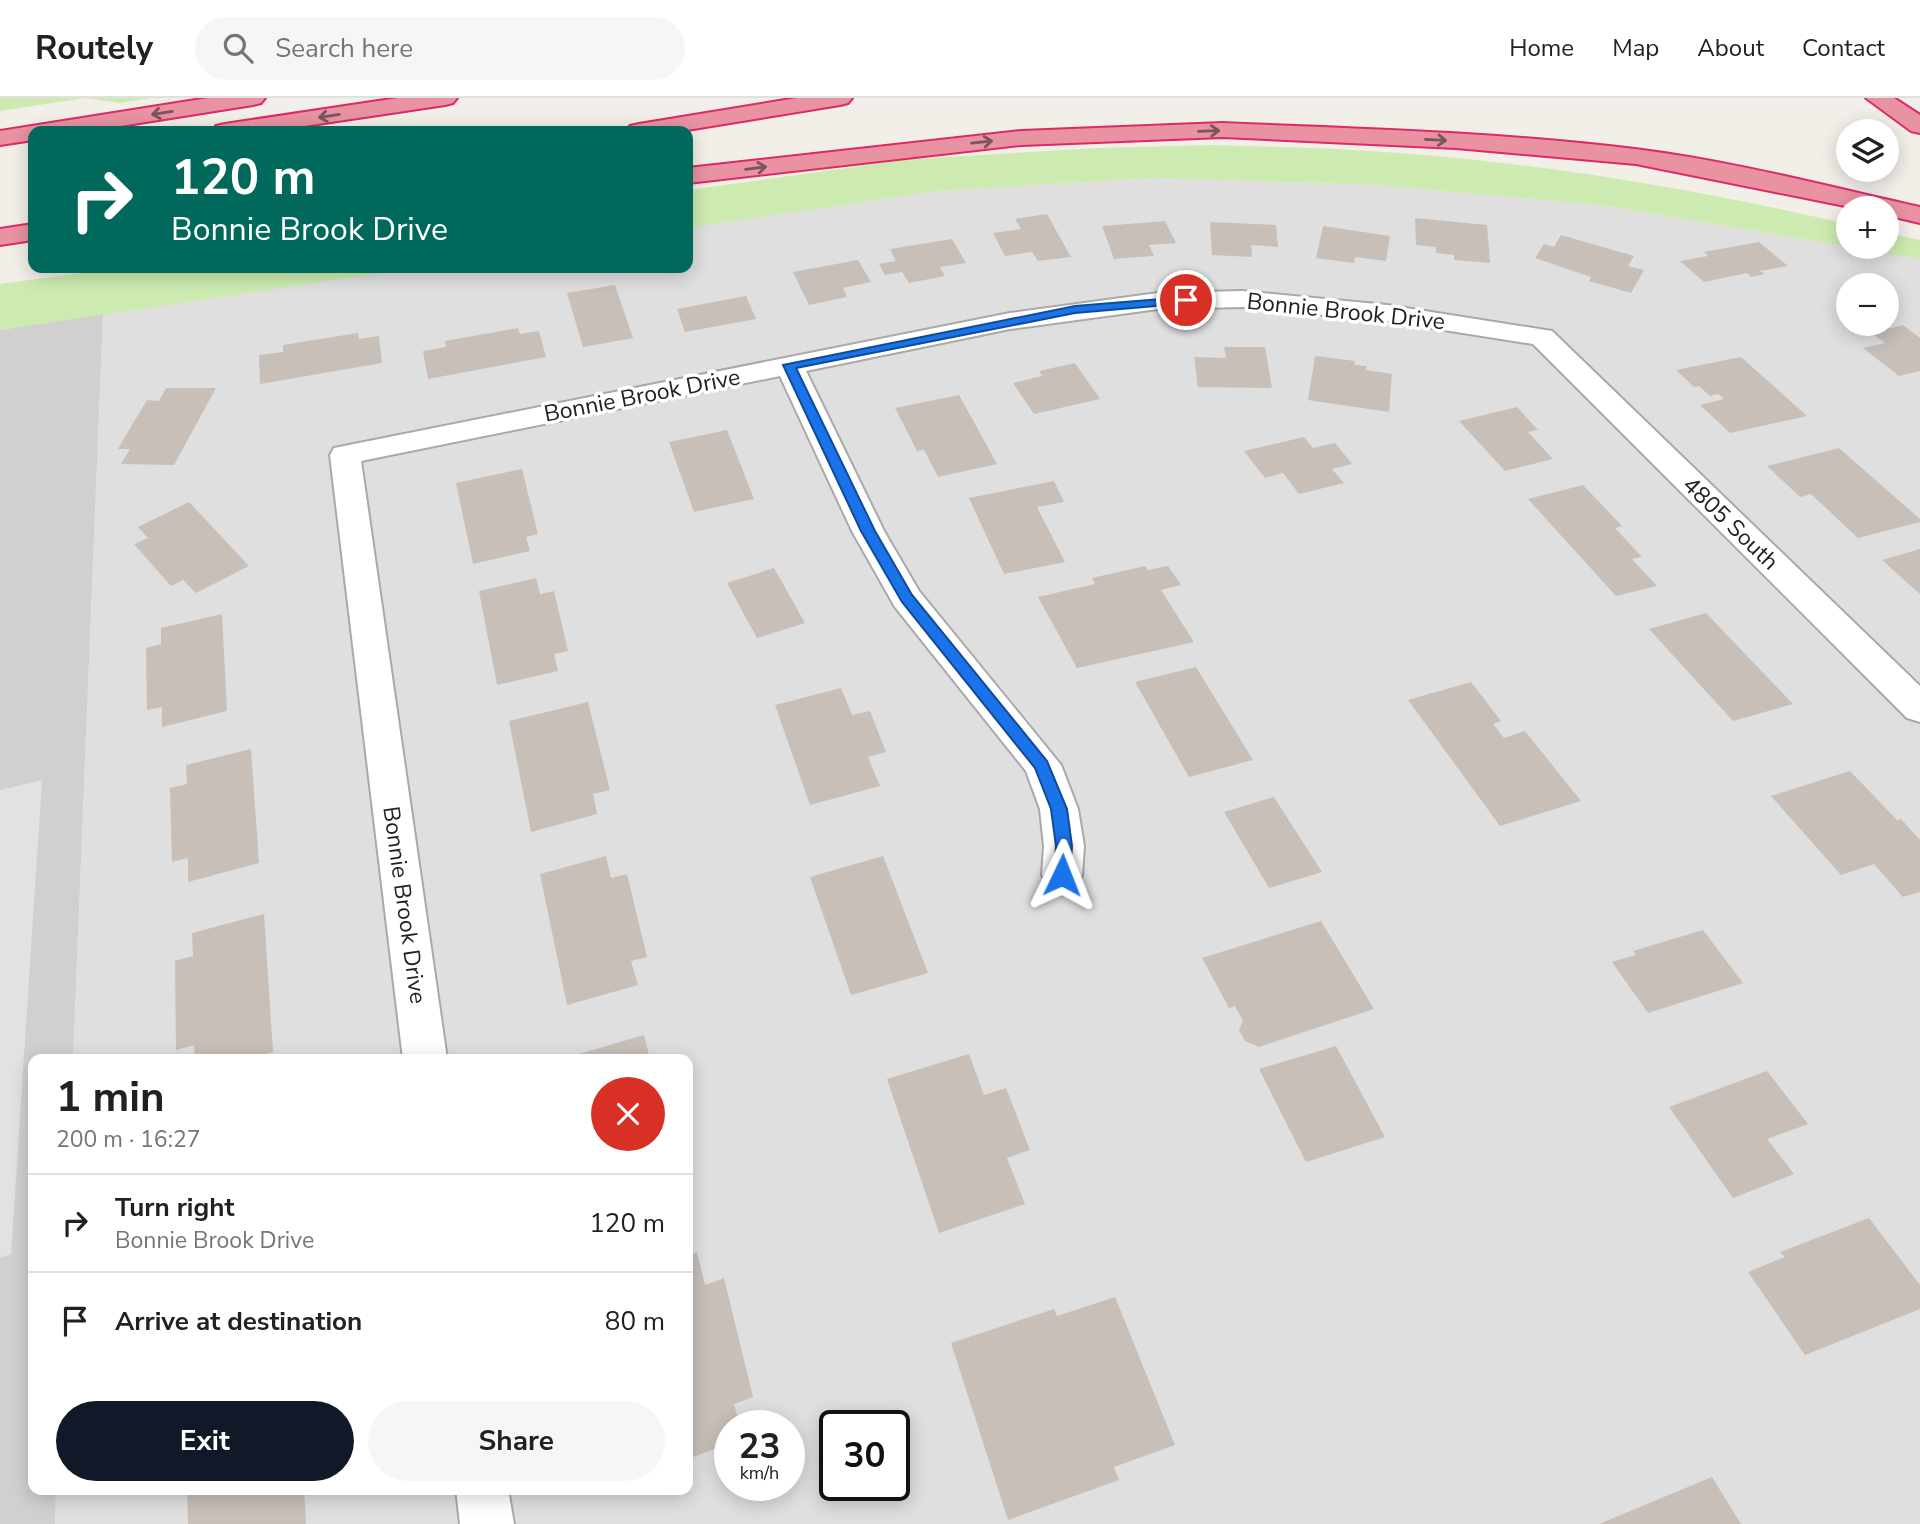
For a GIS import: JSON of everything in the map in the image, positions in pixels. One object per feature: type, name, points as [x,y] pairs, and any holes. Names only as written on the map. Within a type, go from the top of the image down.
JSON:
[{"type":"highway","points":[[77,126],[253,98]]},
{"type":"highway","points":[[258,126],[445,98]]},
{"type":"highway","points":[[669,126],[840,98]]},
{"type":"highway","points":[[1878,98],[1920,126]]},
{"type":"highway","points":[[693,175],[1021,138],[1223,130],[1457,141],[1636,157],[1777,183],[1920,215]]},
{"type":"highway","points":[[0,138],[28,134]]},
{"type":"highway","points":[[0,237],[28,233]]},
{"type":"highway","points":[[0,260],[28,257]]},
{"type":"street","name":"Bonnie Brook Drive","points":[[424,1054],[345,455],[1075,310],[1158,301],[1242,299],[1315,304],[1542,337]]},
{"type":"street","name":"4805 South","points":[[1542,337],[1920,708]]},
{"type":"street","points":[[789,365],[868,531],[906,599],[1042,765],[1059,809],[1064,846],[1062,875]]},
{"type":"street","points":[[483,1495],[487,1524]]},
{"type":"shaded area","points":[[1155,178],[1377,185],[1608,206],[1836,245],[1836,259],[1899,259],[1899,255],[1920,259],[1920,1524],[55,1524],[56,1495],[693,1495],[693,1054],[73,1054],[103,313],[372,273],[693,273],[693,226],[938,191]]},
{"type":"shaded area","points":[[103,313],[73,1054],[28,1054],[28,1495],[56,1495],[55,1524],[0,1524],[0,330]]},
{"type":"shaded area","points":[[42,780],[11,1254],[0,1258],[0,790]]},
{"type":"green space","points":[[0,98],[85,98],[0,111]]},
{"type":"green space","points":[[85,98],[151,98],[120,103]]},
{"type":"green space","points":[[1214,145],[1415,154],[1602,176],[1836,221],[1836,245],[1608,206],[1377,185],[1155,178],[938,191],[693,227],[693,189],[912,159],[1098,148]]},
{"type":"green space","points":[[1899,236],[1920,240],[1920,259],[1899,255]]},
{"type":"green space","points":[[82,273],[382,273],[0,330],[0,284]]},
{"type":"building","points":[[1047,214],[1071,257],[1038,261],[1032,252],[1005,256],[993,233],[1021,229],[1015,219]]},
{"type":"building","points":[[1415,218],[1487,225],[1490,263],[1454,260],[1454,255],[1436,253],[1436,247],[1416,245]]},
{"type":"building","points":[[1165,221],[1176,243],[1149,245],[1154,256],[1114,259],[1102,226]]},
{"type":"building","points":[[1210,222],[1276,225],[1278,247],[1251,245],[1252,257],[1212,255]]},
{"type":"building","points":[[1323,226],[1390,236],[1386,261],[1355,257],[1354,263],[1316,258]]},
{"type":"building","points":[[1561,235],[1634,256],[1628,266],[1644,270],[1631,293],[1589,281],[1591,277],[1535,258],[1544,244],[1554,247]]},
{"type":"building","points":[[952,239],[966,263],[940,267],[945,276],[909,283],[902,272],[885,275],[879,264],[896,261],[890,249]]},
{"type":"building","points":[[1759,242],[1788,266],[1760,271],[1765,274],[1751,277],[1747,273],[1704,282],[1680,261],[1708,256],[1704,252]]},
{"type":"building","points":[[858,260],[871,282],[843,288],[847,297],[809,305],[793,272]]},
{"type":"building","points":[[615,285],[633,338],[583,347],[567,293]]},
{"type":"building","points":[[746,296],[756,319],[685,332],[677,309]]},
{"type":"building","points":[[1903,325],[1920,338],[1920,371],[1899,376],[1863,348],[1885,343],[1875,336],[1899,336],[1899,326]]},
{"type":"building","points":[[518,328],[520,334],[539,331],[546,357],[428,379],[423,351],[446,347],[445,341]]},
{"type":"building","points":[[358,333],[359,339],[379,336],[382,363],[260,384],[259,355],[283,352],[283,345]]},
{"type":"building","points":[[1224,347],[1265,347],[1272,388],[1198,387],[1194,357],[1226,358]]},
{"type":"building","points":[[1315,356],[1355,361],[1354,365],[1367,366],[1366,370],[1392,374],[1389,412],[1308,400]]},
{"type":"building","points":[[1741,357],[1807,416],[1730,433],[1700,405],[1724,399],[1718,394],[1710,396],[1699,386],[1694,387],[1676,370]]},
{"type":"building","points":[[1075,363],[1100,399],[1034,414],[1013,383],[1042,376],[1039,371]]},
{"type":"building","points":[[166,388],[216,388],[174,465],[121,464],[130,449],[118,449],[132,425],[147,400],[159,401]]},
{"type":"building","points":[[959,395],[997,464],[938,477],[924,450],[917,451],[895,408]]},
{"type":"building","points":[[1517,407],[1538,430],[1528,432],[1553,459],[1505,471],[1459,421]]},
{"type":"building","points":[[727,430],[754,499],[694,512],[669,442]]},
{"type":"building","points":[[1304,437],[1313,448],[1335,443],[1352,464],[1332,469],[1344,483],[1299,494],[1283,473],[1265,478],[1244,451]]},
{"type":"building","points":[[1839,448],[1920,519],[1920,522],[1858,538],[1811,494],[1800,497],[1767,466]]},
{"type":"building","points":[[522,469],[538,534],[526,537],[530,551],[473,564],[456,483]]},
{"type":"building","points":[[1054,481],[1064,502],[1037,507],[1065,562],[1004,574],[969,498]]},
{"type":"building","points":[[1583,485],[1622,526],[1615,528],[1642,557],[1632,559],[1657,586],[1616,596],[1528,499]]},
{"type":"building","points":[[189,502],[249,566],[196,593],[183,580],[171,586],[134,544],[148,538],[138,527]]},
{"type":"building","points":[[1920,549],[1920,594],[1882,560]]},
{"type":"building","points":[[1145,566],[1148,570],[1168,566],[1181,585],[1161,590],[1194,642],[1077,668],[1038,597],[1095,584],[1092,578]]},
{"type":"building","points":[[774,568],[805,623],[757,638],[727,583]]},
{"type":"building","points":[[536,578],[540,594],[554,591],[568,651],[554,654],[558,671],[497,685],[479,591]]},
{"type":"building","points":[[1706,613],[1793,704],[1733,721],[1649,629]]},
{"type":"building","points":[[222,614],[227,711],[162,727],[162,707],[147,710],[146,648],[161,644],[161,628]]},
{"type":"building","points":[[1196,667],[1253,760],[1189,777],[1135,682]]},
{"type":"building","points":[[1471,682],[1501,721],[1493,724],[1504,738],[1525,731],[1581,801],[1500,826],[1408,700]]},
{"type":"building","points":[[841,688],[852,715],[870,711],[886,752],[868,757],[880,786],[810,805],[775,705]]},
{"type":"building","points":[[588,702],[610,790],[593,794],[597,814],[531,832],[509,721]]},
{"type":"building","points":[[251,749],[259,863],[188,882],[188,858],[172,862],[170,788],[187,784],[186,765]]},
{"type":"building","points":[[1850,771],[1920,840],[1920,892],[1903,897],[1874,864],[1841,875],[1771,796]]},
{"type":"building","points":[[1274,797],[1322,872],[1269,888],[1224,812]]},
{"type":"building","points":[[606,856],[611,878],[627,874],[647,957],[631,961],[638,985],[567,1005],[540,874]]},
{"type":"building","points":[[883,856],[928,973],[851,995],[810,877]]},
{"type":"building","points":[[264,914],[273,1052],[195,1054],[194,1045],[176,1050],[175,961],[193,956],[192,933]]},
{"type":"building","points":[[1321,921],[1374,1009],[1259,1047],[1245,1041],[1239,1030],[1243,1021],[1235,1006],[1229,1008],[1202,958]]},
{"type":"building","points":[[1703,930],[1743,983],[1648,1013],[1612,962],[1636,955],[1633,951]]},
{"type":"building","points":[[644,1035],[649,1054],[579,1054]]},
{"type":"building","points":[[1336,1046],[1385,1137],[1306,1162],[1259,1069]]},
{"type":"building","points":[[969,1054],[984,1095],[1006,1088],[1030,1150],[1007,1158],[1025,1204],[939,1233],[887,1079]]},
{"type":"building","points":[[1767,1071],[1808,1124],[1767,1139],[1794,1174],[1733,1198],[1669,1107]]},
{"type":"building","points":[[1869,1218],[1920,1285],[1920,1309],[1805,1355],[1748,1272],[1785,1257],[1780,1252]]},
{"type":"building","points":[[697,1252],[705,1285],[724,1278],[753,1397],[734,1404],[736,1410],[714,1410],[714,1449],[693,1457],[693,1253]]},
{"type":"building","points":[[1115,1297],[1175,1445],[1114,1467],[1119,1480],[1008,1520],[951,1343],[1054,1309],[1057,1316]]},
{"type":"building","points":[[1712,1477],[1741,1524],[1599,1524]]},
{"type":"building","points":[[187,1495],[304,1495],[306,1524],[188,1524]]},
{"type":"route","points":[[1062,875],[1064,846],[1059,809],[1042,765],[906,599],[868,531],[789,365],[1075,310],[1186,300]]}]
